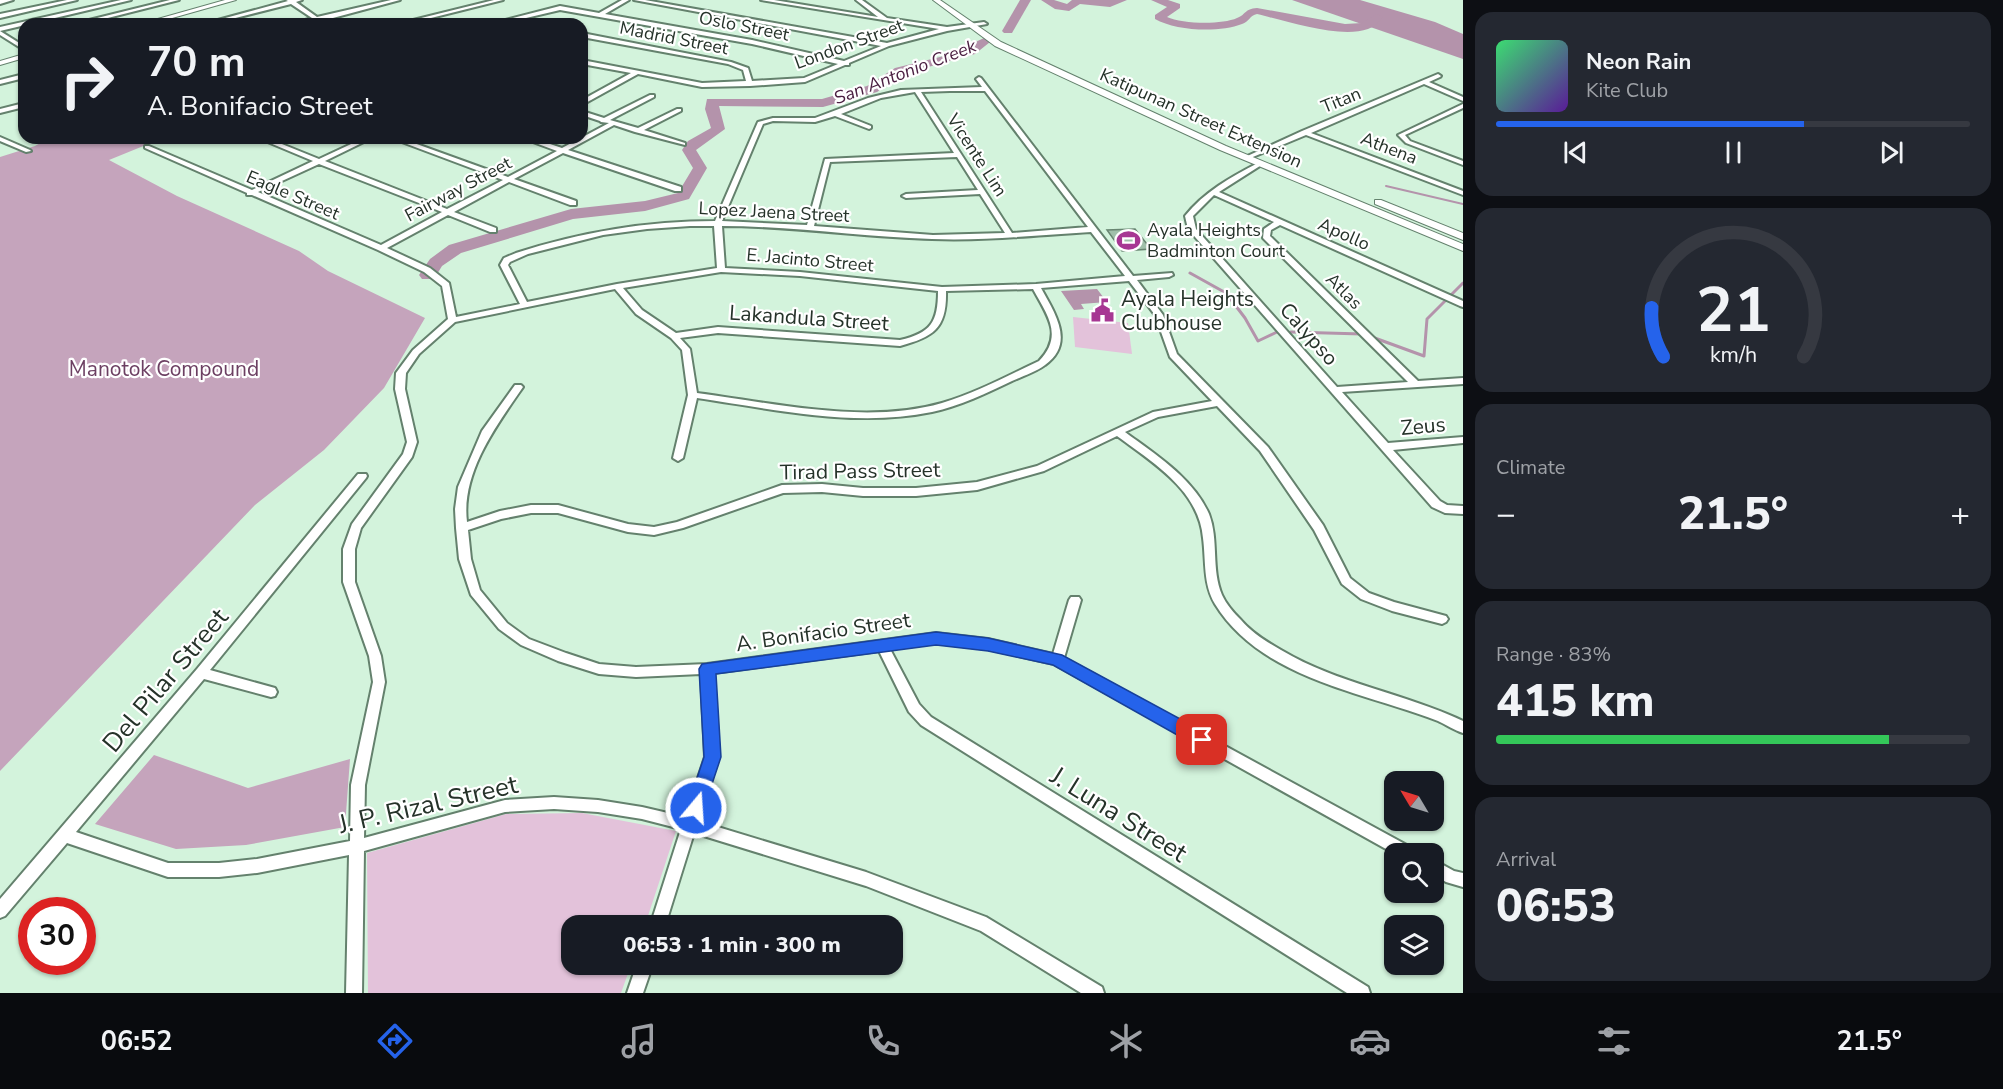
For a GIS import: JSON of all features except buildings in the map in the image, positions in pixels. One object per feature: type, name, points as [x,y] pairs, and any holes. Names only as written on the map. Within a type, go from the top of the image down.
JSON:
[{"type":"street","points":[[0,2],[10,0]]},
{"type":"street","points":[[0,16],[74,0]]},
{"type":"street","points":[[55,18],[128,0]]},
{"type":"street","points":[[107,18],[177,0]]},
{"type":"street","points":[[166,18],[233,0]]},
{"type":"street","points":[[228,18],[299,0]]},
{"type":"street","points":[[320,18],[398,0]]},
{"type":"street","points":[[425,18],[500,0]]},
{"type":"street","points":[[600,15],[626,0]]},
{"type":"street","points":[[637,0],[887,45]]},
{"type":"street","points":[[764,0],[930,29]]},
{"type":"street","points":[[859,0],[888,21]]},
{"type":"street","name":"Katipunan Street Extension","points":[[936,0],[974,27],[1259,159],[1463,248]]},
{"type":"street","name":"Katipunan Street Extension","points":[[944,0],[985,25],[998,44],[1246,158],[1259,159],[1463,237]]},
{"type":"street","points":[[290,1],[315,18]]},
{"type":"street","name":"Oslo Street","points":[[518,18],[560,8],[752,42],[847,64]]},
{"type":"street","points":[[73,13],[84,18]]},
{"type":"street","name":"London Street","points":[[588,63],[702,85],[805,80],[930,29],[985,25]]},
{"type":"street","points":[[0,31],[18,27]]},
{"type":"street","points":[[0,31],[18,44]]},
{"type":"street","name":"Madrid Street","points":[[588,36],[729,63],[746,69],[750,84]]},
{"type":"street","points":[[0,63],[18,58]]},
{"type":"street","points":[[588,100],[636,72]]},
{"type":"street","name":"Titan","points":[[1259,159],[1304,132],[1438,76]]},
{"type":"street","points":[[0,82],[18,78]]},
{"type":"street","points":[[979,79],[1159,315],[1165,340],[1173,355],[1264,449],[1319,528],[1346,581],[1365,596],[1392,606],[1442,619]]},
{"type":"street","points":[[1425,82],[1463,99]]},
{"type":"street","points":[[721,270],[718,222],[760,123],[768,120],[813,120],[836,114],[890,93],[986,89]]},
{"type":"street","name":"Vicente Lim","points":[[918,92],[1010,235]]},
{"type":"street","points":[[603,121],[652,96]]},
{"type":"street","points":[[1463,106],[1401,135],[1407,142],[1463,163]]},
{"type":"street","points":[[1,112],[18,107]]},
{"type":"street","points":[[638,131],[679,110]]},
{"type":"street","points":[[836,114],[869,128]]},
{"type":"street","points":[[588,115],[683,144]]},
{"type":"street","name":"Fairway Street","points":[[588,136],[612,124]]},
{"type":"street","name":"Athena","points":[[1304,132],[1463,193]]},
{"type":"street","points":[[0,140],[28,151]]},
{"type":"street","points":[[276,144],[445,213],[493,230]]},
{"type":"street","points":[[250,193],[356,144]]},
{"type":"street","points":[[411,144],[573,203]]},
{"type":"street","points":[[543,144],[678,189]]},
{"type":"street","name":"Fairway Street","points":[[381,248],[573,144]]},
{"type":"street","name":"Eagle Street","points":[[147,147],[427,270],[446,285],[452,320]]},
{"type":"street","points":[[810,227],[827,160],[959,155]]},
{"type":"street","name":"Calypso","points":[[1259,159],[1214,192],[1189,216],[1192,229],[1436,504],[1445,509],[1463,510]]},
{"type":"street","points":[[906,196],[982,192]]},
{"type":"street","name":"Apollo","points":[[1214,192],[1463,304]]},
{"type":"street","name":"Lopez Jaena Street","points":[[525,306],[504,265],[513,257],[587,235],[666,225],[718,222],[962,238],[1095,229]]},
{"type":"street","name":"Atlas","points":[[1279,222],[1268,229],[1266,236],[1415,384]]},
{"type":"street","name":"E. Jacinto Street","points":[[452,320],[616,286],[721,270],[800,274],[942,290],[1036,286],[1169,274]]},
{"type":"street","points":[[616,286],[639,312],[674,336],[686,349],[693,395],[678,458]]},
{"type":"street","points":[[693,395],[842,413],[887,414],[932,409],[1032,367],[1051,356],[1056,347],[1057,327],[1036,286]]},
{"type":"street","name":"Lakandula Street","points":[[674,336],[718,330],[900,343],[917,339],[938,322],[943,312],[942,290]]},
{"type":"street","points":[[354,993],[355,847],[358,785],[379,682],[375,656],[350,582],[349,549],[356,527],[408,455],[412,442],[400,389],[401,373],[416,352],[452,320]]},
{"type":"street","points":[[1335,390],[1463,381]]},
{"type":"street","name":"A. Bonifacio Street","points":[[518,387],[487,431],[463,488],[461,528],[465,559],[475,592],[503,626],[525,642],[598,669],[636,672],[708,669],[936,638],[988,644],[1057,660],[1389,843]]},
{"type":"street","name":"Tirad Pass Street","points":[[461,528],[500,515],[531,509],[558,509],[585,514],[628,528],[654,531],[679,525],[782,489],[822,488],[863,492],[916,492],[977,486],[1040,469],[1156,414],[1220,403]]},
{"type":"street","points":[[1118,432],[1190,492],[1208,530],[1211,583],[1220,603],[1237,624],[1262,644],[1297,666],[1463,726]]},
{"type":"street","name":"Zeus","points":[[1385,447],[1463,440]]},
{"type":"street","name":"Del Pilar Street","points":[[0,911],[201,673],[362,476]]},
{"type":"street","points":[[1057,660],[1076,600]]},
{"type":"street","name":"J. Luna Street","points":[[882,645],[914,708],[926,721],[1362,993]]},
{"type":"street","points":[[661,915],[712,757],[708,669]]},
{"type":"street","points":[[201,673],[272,692]]},
{"type":"street","name":"J. P. Rizal Street","points":[[64,836],[168,870],[219,870],[355,847],[505,806],[555,803],[598,806],[642,813],[690,825],[866,879],[986,925],[1096,993]]},
{"type":"street","points":[[1444,873],[1463,880]]},
{"type":"street","points":[[635,993],[641,975]]},
{"type":"shaded area","points":[[1292,0],[1360,0],[1435,22],[1463,34],[1463,59]]},
{"type":"shaded area","points":[[1097,289],[1107,302],[1081,304],[1084,309],[1074,310],[1061,291]]},
{"type":"shaded area","points":[[1073,317],[1128,323],[1132,354],[1075,347]]},
{"type":"shaded area","points":[[582,813],[676,831],[648,915],[561,915],[561,975],[627,975],[621,993],[368,993],[367,853],[506,814]]},
{"type":"green space","name":"Manotok Compound","points":[[38,144],[148,144],[109,160],[177,196],[299,251],[328,271],[425,318],[384,388],[324,450],[255,505],[0,771],[0,157]]},
{"type":"green space","points":[[154,755],[248,788],[350,759],[345,827],[246,845],[176,849],[95,824]]},
{"type":"waterway","name":"San Antonio Creek","points":[[1008,31],[1019,8],[1026,0]]},
{"type":"waterway","name":"San Antonio Creek","points":[[1046,0],[1059,7],[1069,8],[1077,1],[1110,4],[1122,0]]},
{"type":"waterway","name":"San Antonio Creek","points":[[1156,0],[1176,6],[1159,17],[1168,22],[1187,26],[1238,22],[1244,19],[1249,12],[1257,11],[1345,28],[1366,26],[1377,17]]},
{"type":"waterway","name":"San Antonio Creek","points":[[428,275],[436,263],[455,249],[571,214],[645,206],[684,196],[700,168],[689,150],[693,144],[718,129],[712,102],[823,103],[872,89],[899,71],[952,58],[971,51],[984,42]]},
{"type":"waterway","points":[[1386,186],[1463,204]]},
{"type":"waterway","points":[[1190,273],[1226,293],[1245,318],[1258,341],[1277,332]]},
{"type":"waterway","points":[[1372,337],[1424,356],[1427,319],[1463,283]]},
{"type":"waterway","points":[[1291,332],[1362,334]]},
{"type":"place","name":"Ayala Heights Badminton Court","points":[[1129,240]]},
{"type":"place","name":"Ayala Heights Clubhouse","points":[[1103,311]]},
{"type":"route","points":[[696,808],[712,757],[708,669],[936,638],[988,644],[1057,660],[1202,740]]}]
